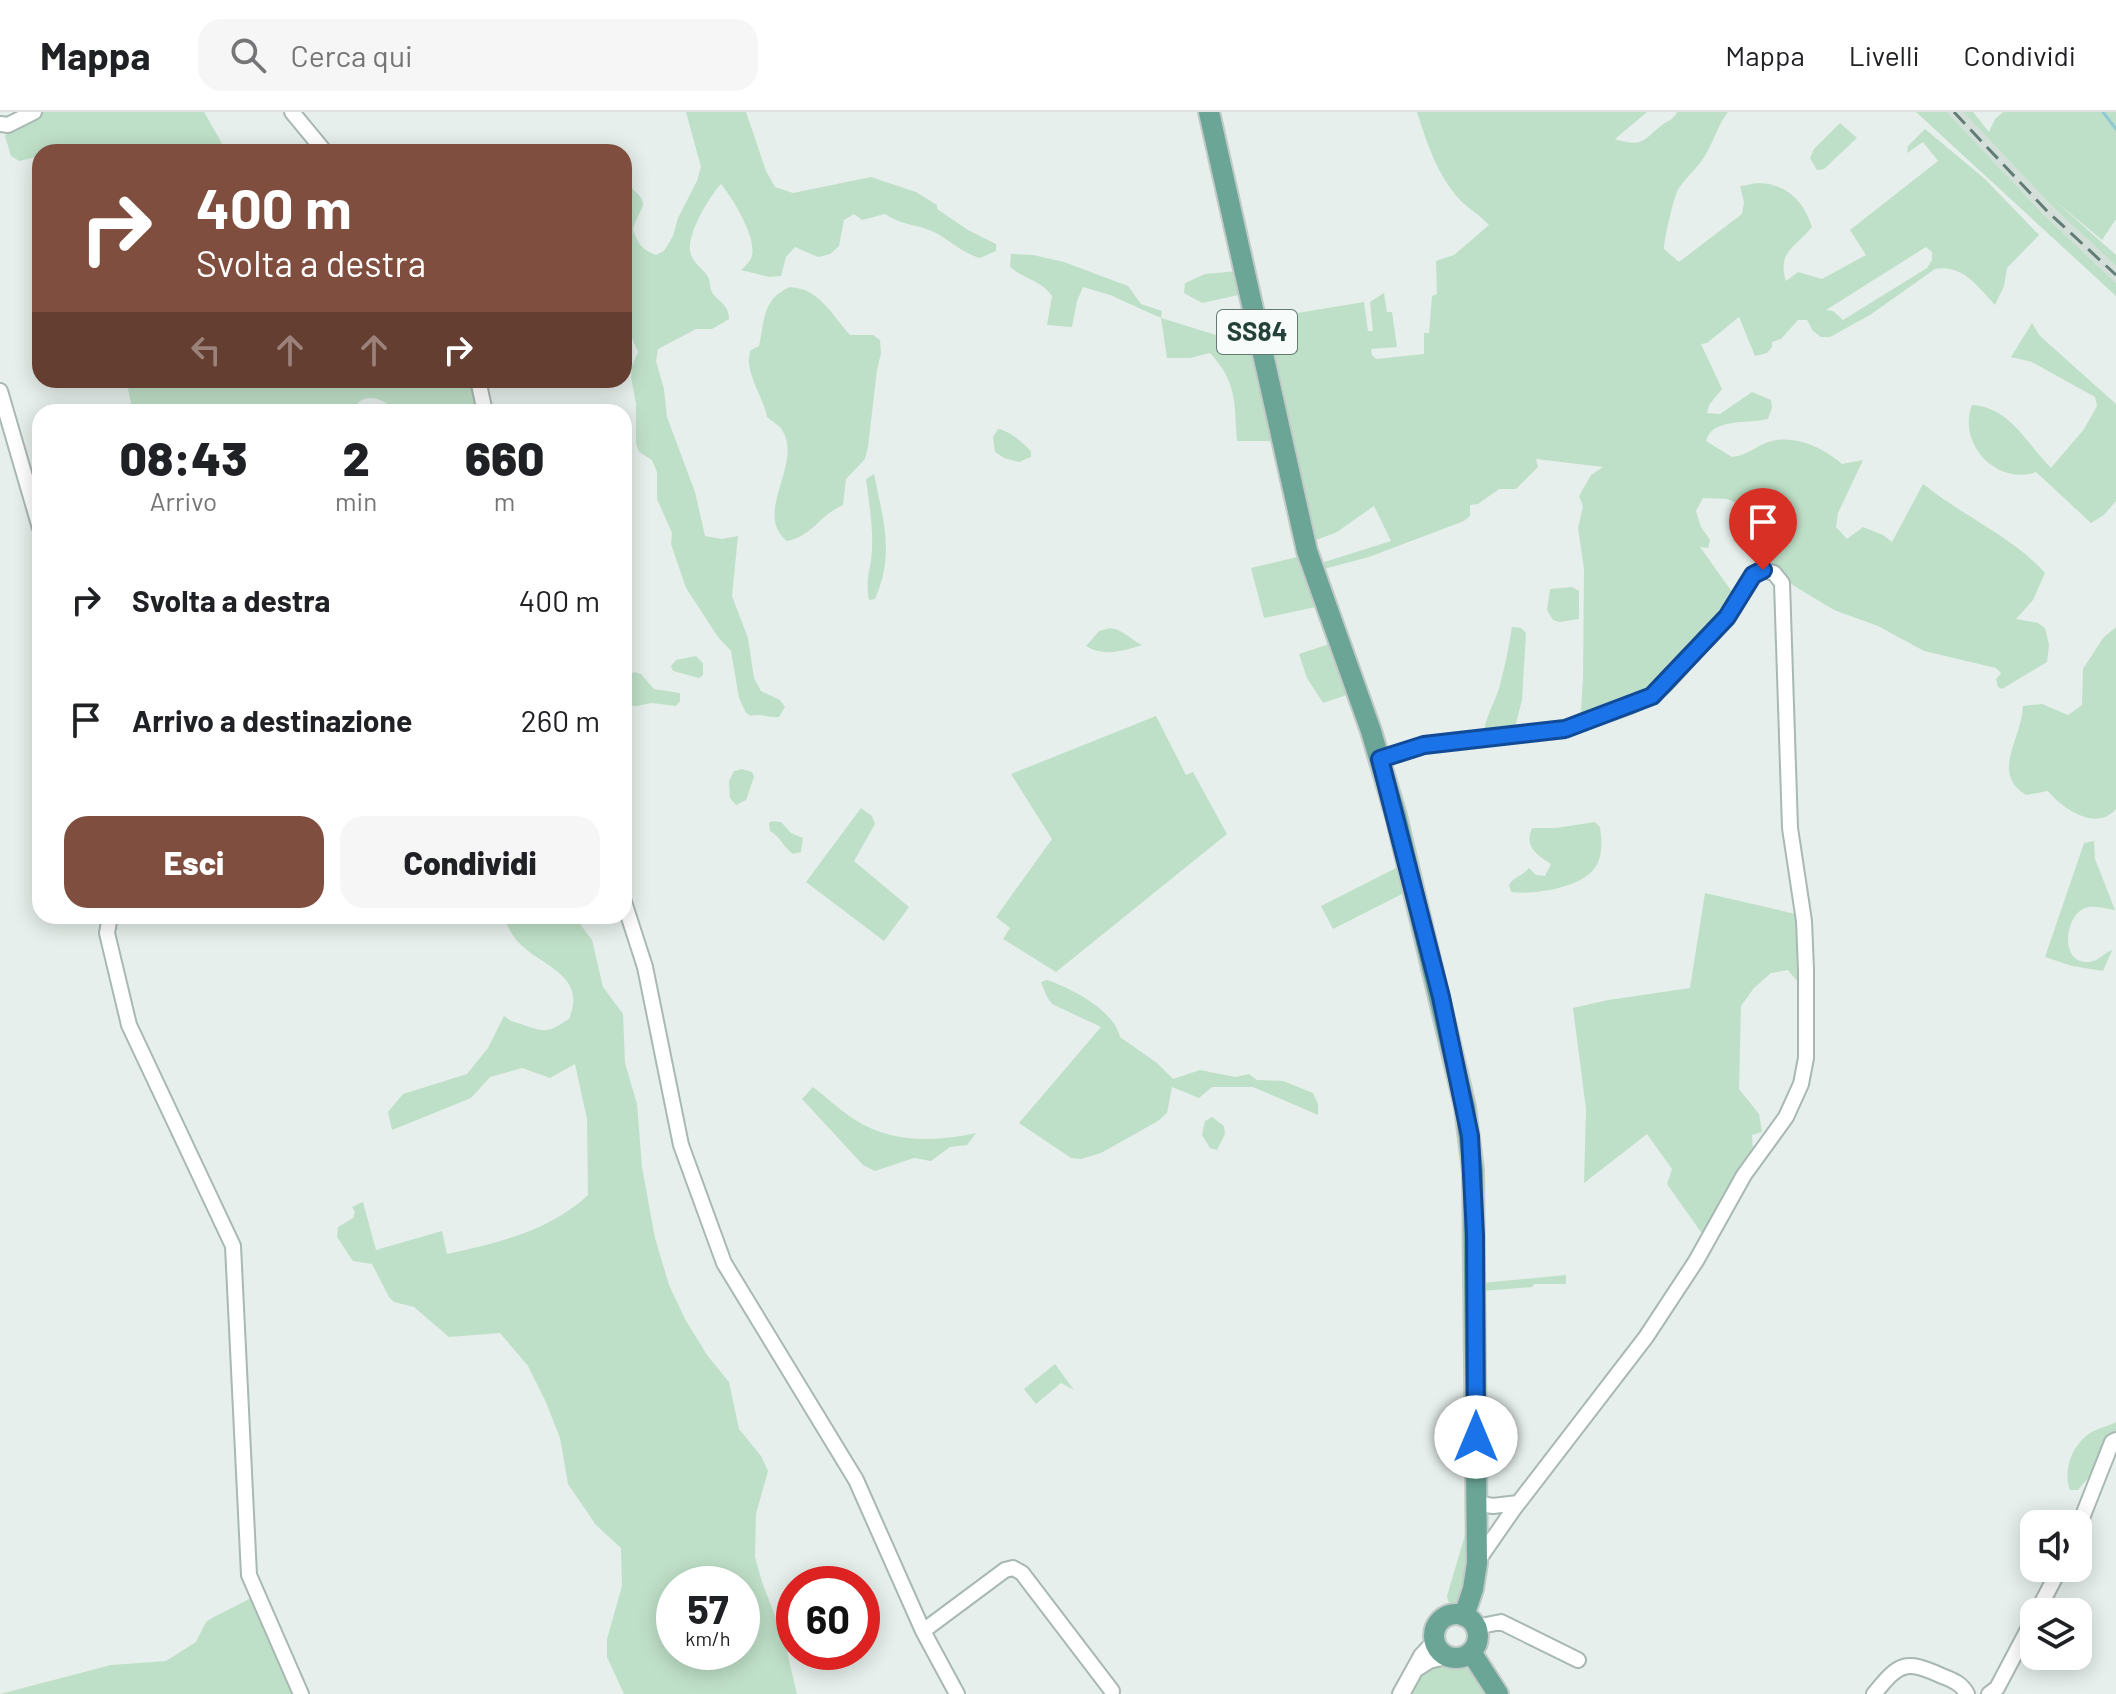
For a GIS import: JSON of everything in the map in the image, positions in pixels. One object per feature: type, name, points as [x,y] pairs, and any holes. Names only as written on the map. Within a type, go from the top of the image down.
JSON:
[{"type":"main road","name":"SS84","points":[[1209,112],[1307,551],[1380,759],[1441,997],[1470,1136],[1475,1235],[1477,1563],[1470,1621]]},
{"type":"main road","points":[[1452,1615],[1470,1621],[1478,1638],[1471,1652],[1460,1658],[1440,1649],[1434,1631],[1441,1620],[1452,1615]]},
{"type":"main road","points":[[1471,1652],[1498,1694]]},
{"type":"street","points":[[0,124],[8,125],[34,112]]},
{"type":"street","points":[[292,112],[318,144]]},
{"type":"street","points":[[0,391],[32,501]]},
{"type":"street","points":[[1380,759],[1424,745],[1565,729],[1630,706],[1652,696],[1665,685],[1727,617],[1753,575],[1763,570],[1774,573],[1782,583],[1790,828],[1804,921],[1806,1058],[1801,1084],[1786,1117],[1744,1175],[1696,1261],[1646,1337],[1485,1547],[1477,1563]]},
{"type":"street","points":[[109,924],[107,933],[129,1025],[233,1246],[249,1575],[301,1694]]},
{"type":"street","points":[[631,924],[645,967],[681,1145],[724,1263],[856,1480],[923,1631],[957,1694]]},
{"type":"street","points":[[2085,1510],[2112,1442],[2116,1440]]},
{"type":"street","points":[[1475,1503],[1493,1506],[1518,1503]]},
{"type":"street","points":[[923,1631],[1005,1570],[1013,1568],[1022,1573],[1112,1691]]},
{"type":"street","points":[[1470,1621],[1501,1622],[1578,1660]]},
{"type":"street","points":[[1989,1694],[1997,1688],[2020,1644]]},
{"type":"street","points":[[1401,1694],[1414,1670],[1440,1649]]},
{"type":"street","points":[[1874,1694],[1891,1673],[1905,1666],[1920,1665],[1957,1682],[1967,1694]]},
{"type":"shaded area","points":[[1947,112],[1963,112],[2052,206],[2116,266],[2116,283],[2043,214]]},
{"type":"green space","points":[[17,112],[204,112],[222,144],[32,144],[32,158],[19,161],[11,156],[5,136]]},
{"type":"green space","points":[[686,112],[746,112],[766,171],[775,187],[793,193],[871,177],[916,192],[968,230],[996,244],[996,251],[980,258],[934,232],[885,214],[862,220],[854,214],[844,220],[839,246],[830,254],[818,257],[795,247],[786,257],[781,276],[769,277],[741,270],[751,257],[751,238],[721,184],[696,225],[690,243],[691,255],[708,277],[712,292],[726,308],[729,319],[712,329],[696,329],[658,349],[656,361],[664,389],[667,417],[695,492],[705,536],[722,539],[738,536],[732,596],[748,638],[754,678],[761,691],[780,700],[785,707],[779,717],[746,713],[739,698],[731,651],[718,637],[686,588],[671,544],[672,533],[657,499],[657,472],[652,460],[639,452],[636,443],[632,366],[638,352],[632,338],[632,189],[643,201],[633,229],[638,242],[656,255],[664,251],[673,236],[701,167]]},
{"type":"green space","points":[[1417,112],[1647,112],[1615,139],[1631,143],[1646,138],[1677,112],[1728,112],[1704,157],[1677,192],[1664,249],[1679,262],[1742,214],[1744,202],[1740,186],[1769,184],[1786,191],[1799,202],[1812,227],[1786,256],[1786,281],[1798,272],[1822,279],[1866,255],[1850,230],[1938,161],[1923,142],[1907,153],[1908,146],[1925,129],[1985,179],[2039,235],[2007,268],[2004,286],[1995,305],[1962,273],[1945,268],[1935,269],[1870,315],[1830,337],[1821,337],[1807,320],[1798,320],[1781,339],[1772,342],[1767,353],[1755,356],[1739,317],[1707,343],[1701,344],[1722,389],[1709,405],[1707,413],[1720,414],[1752,392],[1771,400],[1772,408],[1768,419],[1723,425],[1709,434],[1706,441],[1732,457],[1771,441],[1793,440],[1825,451],[1842,464],[1863,460],[1838,513],[1836,527],[1847,539],[1863,527],[1892,542],[1923,484],[2003,537],[2045,573],[2033,600],[2016,619],[2038,623],[2045,628],[2049,645],[2047,662],[2002,689],[1998,687],[1996,679],[2001,673],[1996,668],[1924,651],[1878,626],[1834,610],[1758,560],[1737,503],[1727,499],[1703,498],[1696,511],[1701,527],[1710,540],[1708,548],[1700,547],[1735,596],[1693,651],[1655,689],[1626,704],[1573,722],[1581,711],[1583,679],[1584,569],[1578,528],[1583,506],[1579,496],[1591,475],[1603,467],[1536,459],[1538,467],[1516,489],[1499,489],[1478,504],[1470,505],[1470,516],[1464,521],[1369,557],[1320,570],[1318,564],[1391,541],[1374,506],[1337,532],[1311,542],[1261,319],[1364,302],[1368,331],[1373,331],[1370,302],[1384,293],[1387,312],[1392,312],[1397,347],[1371,349],[1372,355],[1376,359],[1424,354],[1424,333],[1429,333],[1432,296],[1437,294],[1436,261],[1454,255],[1489,225],[1460,200],[1445,180]],"holes":[[[1926,247],[1932,252],[1927,268],[1843,320],[1833,311],[1826,310]]]},
{"type":"green space","points":[[1916,112],[1947,112],[2043,214],[2116,283],[2116,296]]},
{"type":"green space","points":[[1963,112],[1973,112],[1989,132],[1995,119],[2003,112],[2116,112],[2116,219],[2102,240],[2054,200],[2116,255],[2116,266],[2052,206]]},
{"type":"green space","points":[[1840,123],[1857,138],[1824,169],[1817,170],[1810,158],[1814,149]]},
{"type":"green space","points":[[1011,254],[1064,262],[1128,286],[1141,304],[1162,311],[1161,318],[1110,295],[1083,287],[1072,327],[1047,325],[1052,296],[1043,286],[1010,267]]},
{"type":"green space","points":[[1238,271],[1243,294],[1202,303],[1184,293],[1185,283],[1205,274]]},
{"type":"green space","points":[[790,287],[809,292],[817,298],[850,335],[873,335],[880,340],[881,353],[865,459],[846,479],[843,505],[803,535],[787,541],[778,530],[775,517],[787,458],[787,443],[781,428],[767,417],[751,375],[749,358],[751,350],[759,346],[769,304]]},
{"type":"green space","points":[[1161,318],[1255,347],[1274,441],[1237,441],[1235,405],[1226,374],[1210,353],[1190,358],[1167,358]]},
{"type":"green space","points":[[2032,323],[2040,336],[2116,404],[2116,501],[2104,515],[2091,523],[2036,472],[2021,475],[1994,467],[1975,447],[1970,433],[1972,405],[1997,412],[2017,428],[2051,468],[2084,429],[2097,406],[2095,397],[2032,362],[2011,357]]},
{"type":"green space","points":[[128,388],[472,388],[475,404],[386,404],[367,398],[357,404],[131,404]]},
{"type":"green space","points":[[998,429],[1020,441],[1031,451],[1031,457],[1019,462],[995,452],[993,437]]},
{"type":"green space","points":[[874,474],[884,521],[886,552],[881,583],[875,599],[869,600],[872,540],[866,479]]},
{"type":"green space","points":[[1297,557],[1316,607],[1264,618],[1251,568]]},
{"type":"green space","points":[[1572,587],[1579,591],[1579,619],[1553,620],[1547,610],[1550,589]]},
{"type":"green space","points":[[1512,627],[1521,628],[1526,633],[1522,700],[1514,731],[1484,734],[1500,685]]},
{"type":"green space","points":[[2116,627],[2116,809],[2108,816],[2090,818],[2071,811],[2048,791],[2026,795],[2015,786],[2009,766],[2023,706],[2042,704],[2068,715],[2082,705],[2083,669],[2103,638]]},
{"type":"green space","points":[[1110,628],[1142,645],[1106,652],[1086,646],[1099,631]]},
{"type":"green space","points":[[1329,644],[1347,695],[1323,703],[1307,678],[1299,654]]},
{"type":"green space","points":[[696,656],[703,663],[703,675],[699,678],[673,671],[671,666],[676,660]]},
{"type":"green space","points":[[632,673],[641,674],[654,689],[680,693],[680,701],[676,706],[652,703],[632,706]]},
{"type":"green space","points":[[1156,716],[1186,775],[1193,772],[1227,834],[1056,972],[1003,939],[1010,928],[996,917],[1052,839],[1011,774]]},
{"type":"green space","points":[[742,769],[752,772],[754,777],[746,800],[736,805],[730,798],[729,781],[734,771]]},
{"type":"green space","points":[[861,808],[872,816],[875,824],[854,861],[909,907],[884,941],[806,882]]},
{"type":"green space","points":[[781,822],[791,833],[803,838],[801,852],[793,854],[770,831],[769,823]]},
{"type":"green space","points":[[1595,822],[1600,827],[1600,855],[1597,865],[1587,876],[1556,889],[1511,892],[1511,882],[1529,868],[1536,875],[1545,876],[1551,864],[1531,845],[1532,828]]},
{"type":"green space","points":[[2094,841],[2095,859],[2115,910],[2083,909],[2072,922],[2068,940],[2073,956],[2080,961],[2099,959],[2112,950],[2103,971],[2072,966],[2045,957],[2084,843]]},
{"type":"green space","points":[[1398,867],[1404,893],[1333,929],[1321,906]]},
{"type":"green space","points":[[1705,893],[1800,915],[1802,987],[1788,970],[1771,973],[1754,988],[1741,1006],[1739,1089],[1759,1114],[1762,1132],[1752,1135],[1753,1151],[1703,1235],[1667,1184],[1672,1169],[1647,1134],[1584,1183],[1586,1109],[1573,1008],[1690,988]]},
{"type":"green space","points":[[507,924],[580,924],[592,940],[603,987],[623,1014],[625,1063],[637,1104],[642,1167],[655,1238],[669,1285],[707,1355],[729,1382],[739,1429],[761,1456],[768,1471],[756,1514],[758,1566],[656,1566],[656,1670],[760,1670],[760,1575],[776,1618],[776,1670],[791,1670],[797,1694],[624,1694],[607,1657],[607,1639],[622,1586],[621,1548],[596,1525],[568,1484],[560,1438],[528,1366],[500,1333],[449,1337],[414,1307],[394,1302],[372,1264],[353,1261],[337,1237],[338,1227],[353,1218],[355,1212],[352,1207],[363,1202],[376,1250],[442,1231],[447,1254],[504,1240],[540,1227],[588,1195],[587,1119],[575,1064],[550,1078],[522,1068],[490,1077],[471,1098],[392,1130],[388,1112],[403,1094],[467,1074],[488,1048],[504,1016],[541,1030],[551,1029],[569,1019],[573,1004],[568,982],[519,943]]},
{"type":"green space","points":[[1047,980],[1068,988],[1101,1009],[1120,1037],[1157,1063],[1173,1079],[1200,1070],[1235,1077],[1249,1074],[1257,1080],[1283,1081],[1313,1093],[1318,1104],[1318,1115],[1253,1087],[1212,1087],[1199,1098],[1172,1087],[1167,1113],[1158,1121],[1101,1153],[1081,1159],[1071,1158],[1019,1123],[1101,1027],[1052,1004],[1041,982]]},
{"type":"green space","points":[[813,1087],[857,1121],[891,1135],[934,1139],[976,1133],[967,1145],[950,1147],[931,1161],[914,1158],[875,1171],[863,1165],[802,1099]]},
{"type":"green space","points":[[1212,1117],[1224,1126],[1225,1134],[1217,1150],[1210,1148],[1202,1135],[1205,1121]]},
{"type":"green space","points":[[1566,1275],[1566,1284],[1534,1284],[1532,1287],[1482,1291],[1482,1283]]},
{"type":"green space","points":[[1055,1364],[1074,1390],[1061,1383],[1036,1404],[1024,1389]]},
{"type":"green space","points":[[2116,1422],[2116,1456],[2093,1472],[2078,1490],[2070,1490],[2068,1468],[2076,1447],[2089,1434]]},
{"type":"green space","points":[[1468,1525],[1470,1588],[1464,1604],[1455,1606],[1447,1596]]},
{"type":"green space","points":[[253,1597],[297,1694],[0,1694],[111,1665],[166,1661],[196,1642],[206,1622]]},
{"type":"green space","points":[[1443,1663],[1466,1667],[1488,1694],[1408,1694],[1423,1671]]},
{"type":"waterway","points":[[2103,112],[2116,129]]},
{"type":"railway","points":[[1954,112],[2047,211],[2116,275]]},
{"type":"route","points":[[1476,1437],[1475,1235],[1470,1136],[1441,997],[1380,759],[1424,745],[1565,729],[1652,696],[1727,617],[1753,575],[1763,570]]}]
